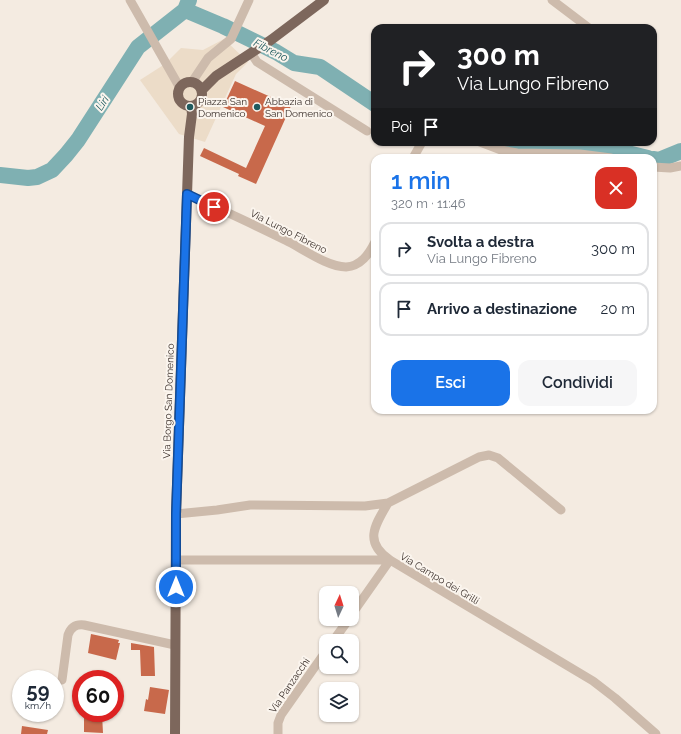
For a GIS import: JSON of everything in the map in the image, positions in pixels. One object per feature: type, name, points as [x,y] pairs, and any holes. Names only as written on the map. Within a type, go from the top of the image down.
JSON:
[{"type":"main road","points":[[202,90],[198,85],[192,82],[185,83],[180,88],[178,95],[184,104],[191,106],[198,103],[200,101],[202,90],[216,76],[271,40],[324,0]]},
{"type":"main road","name":"Via Borgo San Domenico","points":[[175,734],[176,514],[189,137],[192,114],[191,106]]},
{"type":"street","points":[[130,0],[180,88]]},
{"type":"street","points":[[192,82],[208,58],[231,39],[249,0]]},
{"type":"street","points":[[552,0],[581,24]]},
{"type":"street","points":[[254,51],[257,62],[367,131]]},
{"type":"street","points":[[490,146],[512,152],[534,154],[580,154]]},
{"type":"street","points":[[657,168],[681,166]]},
{"type":"street","name":"Via Lungo Fibreno","points":[[187,194],[334,265],[345,267],[356,265],[364,259],[371,248]]},
{"type":"street","points":[[176,514],[250,505],[365,506],[388,503],[479,457],[489,455],[498,458],[561,510]]},
{"type":"street","points":[[359,604],[390,560],[379,552],[376,547],[374,537],[376,525],[388,503]]},
{"type":"street","name":"Via Campo dei Grilli","points":[[176,560],[390,560],[593,681],[656,734]]},
{"type":"street","points":[[63,670],[68,635],[71,629],[77,625],[84,625],[175,645]]},
{"type":"street","name":"Via Panzacchi","points":[[278,734],[278,723],[281,716],[319,661]]},
{"type":"shaded area","name":"Piazza San Domenico","points":[[224,39],[248,62],[236,74],[205,142],[179,134],[140,80],[165,64],[181,48],[203,50]]},
{"type":"building","points":[[235,81],[291,106],[256,184],[238,176],[239,174],[200,156],[204,148],[246,168],[265,126],[223,107]]},
{"type":"building","points":[[91,634],[119,640],[118,643],[120,643],[116,660],[88,653]]},
{"type":"building","points":[[131,643],[154,647],[155,676],[141,676],[140,650],[131,650]]},
{"type":"building","points":[[150,687],[169,690],[165,714],[144,711],[146,699],[148,700]]},
{"type":"building","points":[[84,722],[102,722],[103,733],[84,732]]},
{"type":"building","points":[[22,726],[48,730],[47,734],[21,734]]},
{"type":"waterway","name":"Liri","points":[[0,175],[28,178],[37,177],[52,170],[78,140],[138,47],[185,10],[189,0]]},
{"type":"waterway","name":"Fibreno","points":[[185,10],[223,26],[276,52],[294,63],[320,67],[371,101]]},
{"type":"waterway","name":"Fibreno","points":[[517,146],[599,146]]},
{"type":"waterway","name":"Fibreno","points":[[599,146],[632,154]]},
{"type":"waterway","name":"Fibreno","points":[[657,160],[681,151]]},
{"type":"place","name":"Piazza San Domenico","points":[[190,107]]},
{"type":"place","name":"Abbazia di San Domenico","points":[[257,107]]},
{"type":"route","points":[[176,587],[176,514],[187,194],[214,207]]}]
